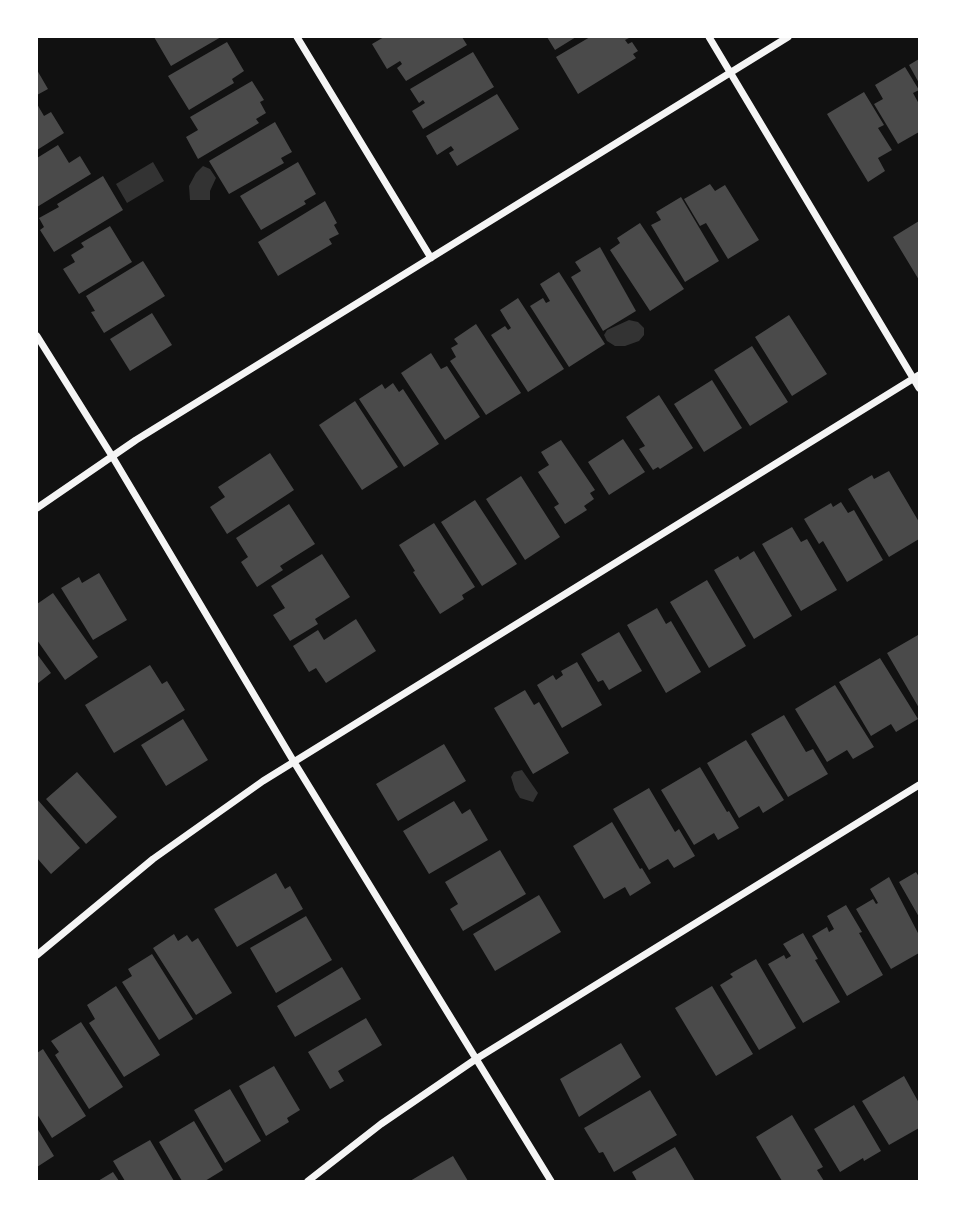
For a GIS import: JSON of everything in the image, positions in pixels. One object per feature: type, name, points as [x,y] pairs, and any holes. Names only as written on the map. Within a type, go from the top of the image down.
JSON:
[{"type":"street","points":[[297,37],[430,258]]},
{"type":"street","points":[[709,37],[916,377],[919,388]]},
{"type":"street","points":[[37,508],[112,456],[788,37]]},
{"type":"street","points":[[37,336],[551,1181]]},
{"type":"street","points":[[37,955],[153,859],[234,800],[916,377]]},
{"type":"street","points":[[308,1181],[381,1124],[476,1059],[919,785]]},
{"type":"shaded area","points":[[153,162],[164,181],[127,203],[116,184]]},
{"type":"shaded area","points":[[203,166],[210,169],[216,178],[210,191],[210,200],[190,200],[189,186]]},
{"type":"shaded area","points":[[629,320],[638,322],[644,328],[644,335],[639,341],[615,346],[607,341],[604,335],[607,330]]},
{"type":"shaded area","points":[[522,770],[538,793],[533,802],[520,798],[515,790],[511,777],[514,772]]},
{"type":"building","points":[[154,37],[221,37],[171,66]]},
{"type":"building","points":[[384,37],[462,37],[467,45],[406,81],[397,68],[402,64],[400,61],[387,69],[372,44]]},
{"type":"building","points":[[547,37],[576,37],[555,50]]},
{"type":"building","points":[[590,37],[631,37],[625,40],[628,44],[632,42],[638,51],[633,54],[636,58],[578,94],[556,57]]},
{"type":"building","points":[[227,42],[244,71],[232,79],[234,83],[189,110],[168,76]]},
{"type":"building","points":[[473,52],[494,87],[423,129],[412,111],[425,103],[423,100],[419,103],[410,89]]},
{"type":"building","points":[[919,59],[919,83],[909,65]]},
{"type":"building","points":[[905,67],[919,90],[913,93],[919,104],[919,132],[898,144],[874,104],[883,99],[875,85]]},
{"type":"building","points":[[37,70],[48,89],[37,95]]},
{"type":"building","points":[[252,81],[264,100],[260,102],[266,113],[256,119],[259,123],[198,159],[186,137],[198,130],[190,117]]},
{"type":"building","points":[[864,92],[884,125],[878,128],[892,150],[878,158],[885,171],[868,182],[827,114]]},
{"type":"building","points":[[497,94],[519,129],[457,166],[449,153],[454,150],[451,146],[437,155],[426,136]]},
{"type":"building","points":[[37,104],[44,116],[51,112],[64,133],[37,150]]},
{"type":"building","points":[[275,122],[292,152],[281,158],[284,163],[229,194],[209,161]]},
{"type":"building","points":[[58,145],[69,163],[80,156],[91,174],[37,207],[37,158]]},
{"type":"building","points":[[298,162],[316,194],[304,201],[306,204],[261,230],[240,196]]},
{"type":"building","points":[[103,176],[123,210],[54,252],[40,230],[44,227],[39,218]]},
{"type":"building","points":[[710,184],[715,191],[725,185],[759,240],[728,259],[706,223],[700,226],[684,199]]},
{"type":"building","points":[[681,197],[719,261],[685,282],[651,225],[661,220],[656,212]]},
{"type":"building","points":[[325,201],[337,223],[334,225],[339,234],[329,239],[332,244],[278,276],[258,242]]},
{"type":"building","points":[[919,221],[919,280],[893,237]]},
{"type":"building","points":[[640,223],[684,289],[650,311],[610,250],[620,243],[617,238]]},
{"type":"building","points":[[110,226],[132,262],[79,294],[63,269],[75,262],[71,255],[84,247],[81,243]]},
{"type":"building","points":[[600,247],[636,311],[603,331],[571,277],[581,271],[575,262]]},
{"type":"building","points":[[143,261],[165,296],[104,333],[91,312],[95,311],[86,296]]},
{"type":"building","points":[[559,272],[605,344],[569,367],[530,306],[543,298],[546,303],[550,301],[540,284]]},
{"type":"building","points":[[518,298],[564,369],[528,392],[491,335],[505,326],[508,330],[511,328],[500,310]]},
{"type":"building","points":[[152,313],[172,345],[130,371],[110,339]]},
{"type":"building","points":[[789,315],[827,374],[792,396],[755,337]]},
{"type":"building","points":[[476,324],[521,393],[486,415],[450,361],[456,357],[451,348],[458,344],[454,339]]},
{"type":"building","points":[[752,346],[788,402],[750,426],[714,370]]},
{"type":"building","points":[[431,353],[441,369],[447,366],[480,417],[445,440],[401,373]]},
{"type":"building","points":[[712,380],[742,428],[704,452],[674,404]]},
{"type":"building","points":[[393,383],[399,392],[403,389],[439,444],[404,467],[359,399],[382,384],[385,389]]},
{"type":"building","points":[[659,395],[693,448],[660,469],[658,467],[653,470],[639,449],[645,446],[626,417]]},
{"type":"building","points":[[355,401],[398,467],[362,490],[319,425]]},
{"type":"building","points":[[623,439],[645,472],[609,495],[588,462]]},
{"type":"building","points":[[561,440],[595,490],[590,493],[594,499],[584,506],[587,510],[565,524],[554,507],[559,504],[538,472],[549,465],[541,452]]},
{"type":"building","points":[[270,453],[294,490],[227,534],[210,507],[225,497],[218,487]]},
{"type":"building","points":[[889,471],[919,522],[919,539],[889,557],[848,489],[872,475],[874,479]]},
{"type":"building","points":[[521,476],[560,537],[525,560],[486,499]]},
{"type":"building","points":[[475,500],[517,564],[482,586],[441,522]]},
{"type":"building","points":[[841,502],[848,513],[854,510],[883,560],[847,582],[823,541],[819,544],[804,519],[831,503],[833,507]]},
{"type":"building","points":[[289,504],[315,544],[280,566],[283,570],[257,587],[241,562],[248,557],[236,538]]},
{"type":"building","points":[[434,523],[475,587],[462,595],[464,599],[440,614],[399,545]]},
{"type":"building","points":[[792,527],[801,542],[807,539],[837,590],[801,611],[762,544]]},
{"type":"building","points":[[754,551],[792,616],[754,639],[714,570],[738,556],[740,560]]},
{"type":"building","points":[[322,554],[350,597],[315,619],[318,624],[290,641],[273,615],[285,608],[271,586]]},
{"type":"building","points":[[99,573],[127,620],[93,640],[61,588],[79,577],[82,583]]},
{"type":"building","points":[[707,580],[746,646],[709,668],[670,602]]},
{"type":"building","points":[[53,593],[98,657],[65,680],[37,640],[37,604]]},
{"type":"building","points":[[657,608],[666,624],[671,621],[701,672],[666,693],[627,625]]},
{"type":"building","points":[[356,619],[376,651],[326,683],[316,668],[309,672],[293,646],[318,630],[324,640]]},
{"type":"building","points":[[619,632],[642,671],[609,690],[603,680],[598,682],[581,654]]},
{"type":"building","points":[[918,635],[919,637],[919,708],[887,653]]},
{"type":"building","points":[[37,654],[51,673],[37,684]]},
{"type":"building","points":[[880,658],[918,719],[896,732],[891,724],[871,736],[839,682]]},
{"type":"building","points":[[577,662],[602,705],[562,728],[537,685],[553,675],[556,680],[563,675],[561,671]]},
{"type":"building","points":[[150,665],[162,684],[167,681],[185,710],[114,753],[85,705]]},
{"type":"building","points":[[835,685],[874,747],[853,759],[847,750],[827,762],[795,709]]},
{"type":"building","points":[[525,690],[534,705],[539,702],[569,753],[533,774],[494,708]]},
{"type":"building","points":[[784,715],[806,752],[813,749],[828,774],[788,797],[751,734]]},
{"type":"building","points":[[183,719],[208,760],[166,786],[141,745]]},
{"type":"building","points":[[746,740],[784,800],[763,813],[759,806],[739,818],[707,763]]},
{"type":"building","points":[[444,744],[466,781],[398,821],[376,784]]},
{"type":"building","points":[[700,767],[739,828],[718,840],[714,833],[694,845],[661,790]]},
{"type":"building","points":[[77,772],[117,817],[86,844],[46,799]]},
{"type":"building","points":[[649,788],[675,832],[679,829],[695,856],[674,868],[668,859],[649,870],[613,809]]},
{"type":"building","points":[[37,799],[80,848],[51,874],[37,858]]},
{"type":"building","points":[[454,801],[462,814],[470,809],[488,840],[429,874],[403,831]]},
{"type":"building","points":[[612,822],[651,883],[630,896],[625,887],[604,899],[573,846]]},
{"type":"building","points":[[500,850],[526,894],[463,931],[450,909],[458,904],[445,882]]},
{"type":"building","points":[[916,872],[919,877],[919,917],[899,882]]},
{"type":"building","points":[[276,873],[285,889],[290,886],[303,909],[237,947],[214,909]]},
{"type":"building","points":[[889,877],[919,935],[919,953],[891,969],[856,909],[873,899],[878,903],[870,889]]},
{"type":"building","points":[[539,895],[561,932],[495,971],[473,934]]},
{"type":"building","points":[[846,905],[883,975],[847,996],[812,936],[827,927],[829,932],[834,929],[827,916]]},
{"type":"building","points":[[306,916],[332,960],[276,993],[250,948]]},
{"type":"building","points":[[803,933],[818,959],[815,960],[840,1002],[803,1023],[768,964],[784,955],[786,959],[791,956],[783,944]]},
{"type":"building","points":[[174,934],[178,941],[187,935],[192,942],[198,938],[232,993],[196,1015],[153,948]]},
{"type":"building","points":[[152,954],[193,1019],[159,1040],[122,982],[132,976],[128,969]]},
{"type":"building","points":[[756,959],[796,1028],[759,1050],[720,985],[733,977],[730,974]]},
{"type":"building","points":[[342,967],[361,999],[295,1037],[277,1006]]},
{"type":"building","points":[[116,986],[160,1055],[124,1077],[89,1023],[95,1019],[87,1005]]},
{"type":"building","points":[[712,986],[753,1054],[716,1076],[675,1008]]},
{"type":"building","points":[[366,1018],[382,1045],[338,1071],[344,1081],[330,1089],[308,1052]]},
{"type":"building","points":[[81,1022],[123,1087],[89,1109],[55,1055],[59,1052],[51,1041]]},
{"type":"building","points":[[621,1043],[641,1077],[579,1117],[560,1079]]},
{"type":"building","points":[[43,1049],[86,1116],[52,1138],[37,1114],[37,1053]]},
{"type":"building","points":[[274,1066],[300,1110],[287,1118],[289,1122],[266,1136],[239,1086]]},
{"type":"building","points":[[904,1076],[919,1103],[919,1128],[889,1145],[862,1101]]},
{"type":"building","points":[[230,1089],[261,1141],[225,1163],[194,1110]]},
{"type":"building","points":[[650,1090],[677,1135],[614,1172],[603,1152],[599,1153],[584,1128]]},
{"type":"building","points":[[854,1105],[881,1151],[840,1172],[814,1129]]},
{"type":"building","points":[[792,1115],[823,1167],[817,1170],[824,1181],[782,1181],[756,1137]]},
{"type":"building","points":[[194,1121],[223,1170],[205,1181],[182,1181],[159,1142]]},
{"type":"building","points":[[37,1128],[54,1156],[37,1167]]},
{"type":"building","points":[[150,1140],[174,1181],[125,1181],[113,1161]]},
{"type":"building","points":[[675,1147],[695,1181],[637,1181],[632,1172]]},
{"type":"building","points":[[453,1156],[468,1181],[410,1181],[427,1171]]},
{"type":"building","points":[[113,1172],[119,1181],[98,1181]]}]
